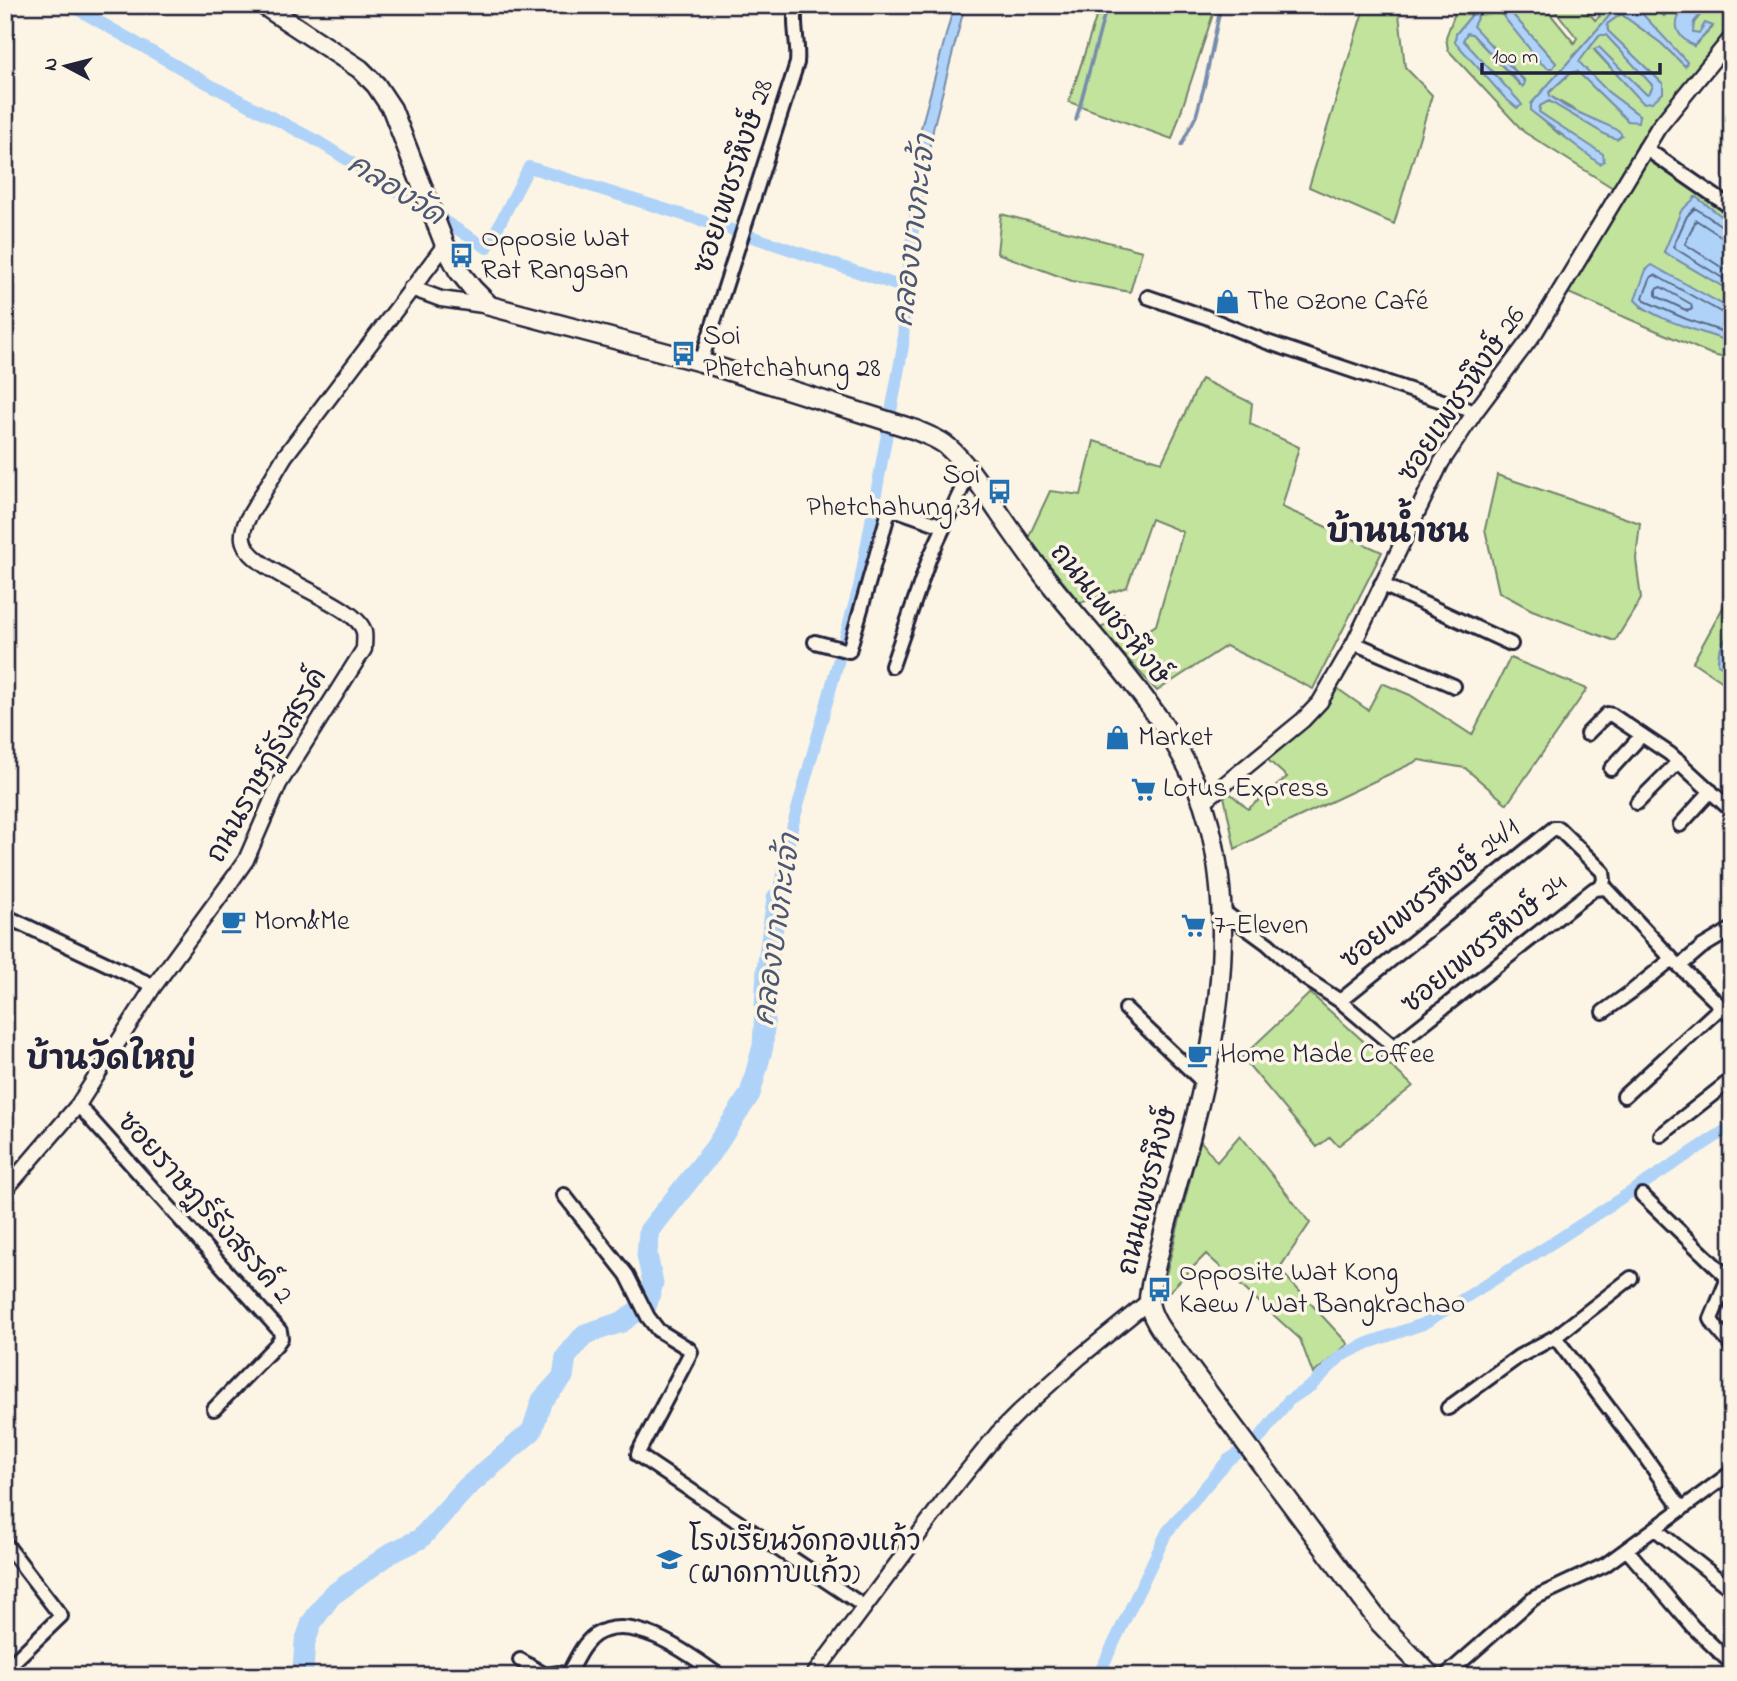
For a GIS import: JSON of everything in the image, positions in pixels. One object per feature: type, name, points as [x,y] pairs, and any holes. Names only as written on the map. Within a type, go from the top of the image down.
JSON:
[{"type":"main road","points":[[263,5],[360,69],[376,86],[392,109],[445,244],[465,280],[490,306]]},
{"type":"main road","name":"ถนนเพชรหึงษ์","points":[[490,306],[701,362],[916,430],[946,445],[970,471],[1026,552],[1155,713],[1181,753],[1203,802],[1216,857],[1220,909],[1219,985],[1215,1026],[1204,1083],[1149,1301],[1154,1317],[1173,1345],[1314,1537],[1380,1623],[1431,1676]]},
{"type":"street","name":"ซอยเพชรหึงษ์ 28","points":[[701,362],[797,63],[794,18],[796,5]]},
{"type":"street","name":"ซอยเพชรหึงษ์ 26","points":[[1203,802],[1312,711],[1336,678],[1441,463],[1475,412],[1536,331],[1658,128],[1732,37]]},
{"type":"street","points":[[1645,148],[1732,208]]},
{"type":"street","points":[[445,244],[411,288],[442,299],[490,306]]},
{"type":"street","name":"ถนนราษฎ์รังสรรค์","points":[[5,1189],[78,1105],[154,985],[199,928],[242,866],[279,784],[364,649],[364,632],[354,617],[257,560],[243,540],[244,529],[285,456],[411,288]]},
{"type":"street","points":[[1148,297],[1264,341],[1475,412]]},
{"type":"street","points":[[892,666],[943,526],[970,471]]},
{"type":"street","points":[[815,642],[847,652],[852,646],[882,528],[889,511],[900,511],[943,526]]},
{"type":"street","points":[[1381,584],[1511,644]]},
{"type":"street","points":[[1354,643],[1454,686]]},
{"type":"street","points":[[1587,734],[1607,714],[1612,715],[1679,761],[1732,811]]},
{"type":"street","points":[[1611,769],[1642,735]]},
{"type":"street","points":[[1637,803],[1679,761]]},
{"type":"street","points":[[1680,825],[1711,791]]},
{"type":"street","name":"ซอยเพชรหึงษ์ 24/1","points":[[1340,1001],[1554,828],[1558,828],[1603,872],[1601,887]]},
{"type":"street","name":"ซอยเพชรหึงษ์ 24","points":[[1220,909],[1268,944],[1306,978],[1340,1001],[1392,1045],[1401,1043],[1594,889],[1606,888],[1732,1017]]},
{"type":"street","points":[[5,916],[154,985]]},
{"type":"street","points":[[1603,1012],[1732,929]]},
{"type":"street","points":[[1623,1096],[1721,1007]]},
{"type":"street","points":[[1126,1009],[1204,1083]]},
{"type":"street","points":[[1661,1135],[1732,1079]]},
{"type":"street","name":"ซอยราษฎร์รังสรรค์ 2","points":[[78,1105],[279,1331],[281,1338],[276,1345],[214,1409]]},
{"type":"street","points":[[564,1195],[622,1268],[658,1330],[691,1352],[639,1451],[641,1459],[708,1500],[865,1607]]},
{"type":"street","points":[[1642,1195],[1726,1276],[1726,1283],[1711,1319],[1732,1346]]},
{"type":"street","points":[[1448,1408],[1518,1357],[1555,1337],[1631,1278]]},
{"type":"street","points":[[813,1676],[998,1433],[1080,1357],[1149,1301]]},
{"type":"street","points":[[1555,1337],[1682,1509]]},
{"type":"street","points":[[1445,1676],[1534,1598],[1605,1565],[1732,1472]]},
{"type":"street","points":[[1656,1529],[1732,1591]]},
{"type":"street","points":[[5,1542],[61,1616],[5,1670]]},
{"type":"street","points":[[1627,1550],[1693,1627],[1732,1664]]},
{"type":"street","points":[[520,1660],[545,1675],[559,1673],[566,1676],[584,1646],[596,1635],[612,1629],[635,1629],[671,1644],[720,1676]]},
{"type":"green space","points":[[1100,5],[1216,5],[1172,139],[1069,102]]},
{"type":"green space","points":[[1365,5],[1398,5],[1405,67],[1432,95],[1394,224],[1309,187]]},
{"type":"green space","points":[[1458,5],[1480,5],[1494,5],[1556,63],[1504,5],[1543,5],[1574,43],[1577,38],[1551,5],[1582,5],[1595,20],[1600,16],[1591,5],[1619,5],[1531,104],[1532,111],[1559,134],[1602,154],[1539,112],[1540,106],[1549,101],[1608,136],[1585,116],[1550,96],[1549,93],[1570,73],[1577,71],[1628,121],[1639,115],[1608,92],[1578,62],[1600,35],[1606,35],[1654,86],[1649,94],[1645,93],[1594,50],[1643,102],[1663,84],[1608,31],[1607,24],[1621,14],[1661,43],[1685,66],[1686,62],[1633,5],[1652,5],[1664,16],[1673,5],[1687,5],[1677,16],[1694,46],[1713,27],[1699,33],[1692,32],[1694,23],[1708,5],[1732,5],[1732,24],[1613,188],[1524,132],[1448,50],[1446,37]],"holes":[[[1480,5],[1482,9],[1472,26],[1525,81],[1520,85],[1472,34],[1467,33],[1463,40],[1476,55],[1455,42],[1456,34]]]},
{"type":"green space","points":[[1644,157],[1732,215],[1732,224],[1695,197],[1664,252],[1732,292],[1732,310],[1652,266],[1641,307],[1684,326],[1731,342],[1732,360],[1713,355],[1566,292]]},
{"type":"green space","points":[[1001,214],[1142,251],[1130,292],[1072,281],[997,253]]},
{"type":"green space","points":[[1201,379],[1252,403],[1250,424],[1299,447],[1282,507],[1382,552],[1313,689],[1226,646],[1157,691],[1100,629],[1123,613],[1139,636],[1156,625],[1183,532],[1151,519],[1127,587],[1080,603],[1028,538],[1050,491],[1081,495],[1094,441],[1162,462]]},
{"type":"green space","points":[[1497,475],[1640,523],[1636,559],[1641,599],[1615,641],[1532,610],[1499,592],[1485,529]]},
{"type":"green space","points":[[1732,591],[1732,626],[1719,652],[1718,663],[1732,672],[1732,688],[1693,662]]},
{"type":"green space","points":[[1510,658],[1587,689],[1507,804],[1465,768],[1419,760],[1235,849],[1224,796],[1231,794],[1248,809],[1287,777],[1268,760],[1338,689],[1368,710],[1382,683],[1410,695],[1472,735]]},
{"type":"green space","points":[[1310,993],[1413,1086],[1338,1146],[1330,1137],[1317,1147],[1242,1057]]},
{"type":"green space","points":[[1240,1135],[1310,1223],[1279,1269],[1348,1344],[1313,1374],[1300,1339],[1206,1254],[1159,1302],[1200,1140],[1217,1162]]},
{"type":"water","points":[[954,5],[965,5],[934,125],[921,190],[914,188],[921,128]]},
{"type":"water","points":[[1480,5],[1482,8],[1473,26],[1525,82],[1523,87],[1472,34],[1467,33],[1463,40],[1519,101],[1522,105],[1517,108],[1455,42],[1456,34]]},
{"type":"water","points":[[1494,5],[1504,5],[1556,63],[1553,68],[1541,63]]},
{"type":"water","points":[[1619,5],[1635,6],[1687,62],[1685,66],[1661,43],[1621,14],[1607,24],[1608,31],[1663,84],[1663,93],[1652,102],[1643,103],[1594,49],[1599,47],[1649,94],[1653,86],[1606,35],[1599,35],[1579,62],[1608,92],[1639,115],[1638,122],[1628,121],[1577,71],[1570,73],[1549,92],[1550,96],[1566,107],[1618,130],[1622,135],[1617,139],[1608,136],[1549,101],[1540,106],[1539,112],[1603,154],[1604,161],[1600,164],[1531,111],[1531,104]]},
{"type":"water","points":[[1687,5],[1708,5],[1694,22],[1693,32],[1699,33],[1705,23],[1713,26],[1694,46],[1682,37],[1677,28],[1679,17]]},
{"type":"water","points":[[1696,197],[1732,224],[1732,292],[1664,252],[1681,211]]},
{"type":"water","points":[[1652,265],[1732,310],[1732,343],[1654,314],[1635,300],[1646,270]]},
{"type":"water","points":[[1732,626],[1732,649],[1729,654],[1732,658],[1732,672],[1718,664],[1719,652]]},
{"type":"waterway","name":"คลองวัด","points":[[70,5],[203,81],[319,142],[487,248],[529,167],[735,231]]},
{"type":"waterway","points":[[1076,120],[1107,5]]},
{"type":"waterway","points":[[1181,145],[1196,116],[1221,5]]},
{"type":"waterway","name":"คลองบางกะเจ้า","points":[[777,898],[793,824],[859,587],[903,346],[905,288],[921,173]]},
{"type":"waterway","name":"คลองวัด","points":[[747,235],[905,288]]},
{"type":"waterway","name":"คลองบางกะเจ้า","points":[[298,1676],[303,1670],[305,1642],[312,1622],[331,1596],[391,1553],[420,1539],[466,1488],[532,1431],[542,1400],[563,1377],[566,1357],[585,1334],[622,1322],[647,1304],[653,1283],[647,1255],[649,1231],[714,1149],[750,1094],[763,1046],[767,969],[777,898]]},
{"type":"waterway","points":[[1098,1676],[1167,1532],[1228,1460],[1258,1440],[1288,1401],[1312,1385],[1341,1356],[1368,1343],[1423,1324],[1732,1126]]},
{"type":"waterway","points":[[303,1670],[309,1676]]},
{"type":"place","name":"Opposie Wat Rat Rangsan","points":[[461,255]]},
{"type":"place","name":"The Ozone Café","points":[[1227,302]]},
{"type":"place","name":"Soi Phetchahung 28","points":[[683,353]]},
{"type":"place","name":"Soi Phetchahung 31","points":[[1000,492]]},
{"type":"place","name":"Market","points":[[1118,738]]},
{"type":"place","name":"Lotus Express","points":[[1143,789]]},
{"type":"place","name":"Mom&Me","points":[[234,922]]},
{"type":"place","name":"7-Eleven","points":[[1194,926]]},
{"type":"place","name":"Home Made Coffee","points":[[1200,1055]]},
{"type":"place","name":"Opposite Wat Kong Kaew / Wat Bangkrachao","points":[[1159,1289]]},
{"type":"place","name":"โรงเรียนวัดกองแก้ว (ผาดกาบแก้ว)","points":[[669,1559]]},
{"type":"district","name":"บ้านน้ำชน","points":[[1398,534]]},
{"type":"district","name":"บ้านวัดใหญ่","points":[[111,1061]]}]
